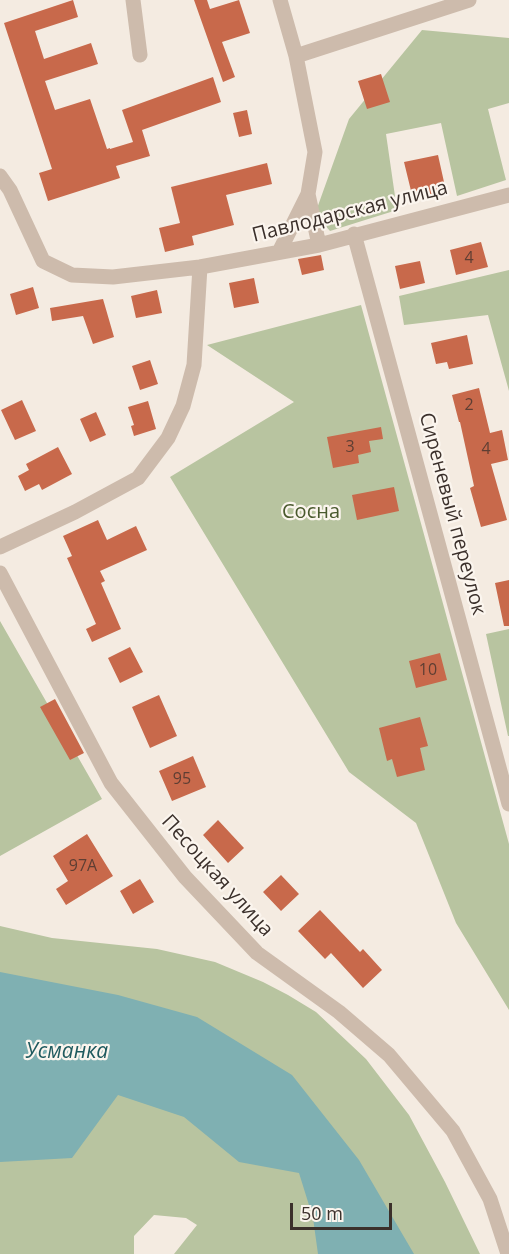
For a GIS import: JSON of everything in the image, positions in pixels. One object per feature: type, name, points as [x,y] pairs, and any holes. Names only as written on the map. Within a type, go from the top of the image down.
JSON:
[{"type":"street","points":[[134,0],[140,55]]},
{"type":"street","points":[[279,252],[308,194],[315,152],[296,56],[280,0]]},
{"type":"street","points":[[296,56],[469,0]]},
{"type":"street","points":[[0,176],[10,190],[43,261],[72,275],[113,277],[200,267],[194,365],[183,406],[168,438],[138,478],[75,512],[0,547]]},
{"type":"street","points":[[308,194],[319,245]]},
{"type":"street","name":"Павлодарская улица","points":[[200,267],[319,245],[509,195]]},
{"type":"street","name":"Сиреневый переулок","points":[[354,234],[509,804]]},
{"type":"street","points":[[180,270],[198,290]]},
{"type":"street","name":"Песоцкая улица","points":[[0,573],[111,783],[185,877],[256,953],[339,1012],[389,1055],[439,1114],[453,1131],[490,1199],[508,1254]]},
{"type":"green space","points":[[422,30],[509,38],[509,103],[488,109],[506,180],[457,196],[441,123],[386,134],[397,210],[330,231],[315,214],[349,119]]},
{"type":"green space","points":[[509,270],[509,391],[488,315],[404,325],[399,296]]},
{"type":"green space","name":"Сосна","points":[[361,305],[509,844],[509,1010],[456,923],[416,823],[349,772],[170,477],[294,402],[207,345]]},
{"type":"green space","points":[[0,621],[102,799],[0,856]]},
{"type":"green space","points":[[509,629],[509,736],[508,736],[486,634]]},
{"type":"green space","points":[[0,926],[52,938],[157,949],[215,962],[263,982],[316,1012],[366,1059],[409,1115],[480,1254],[174,1254],[197,1225],[186,1218],[154,1215],[134,1236],[134,1254],[0,1254]]},
{"type":"water","name":"Усманка","points":[[0,972],[118,995],[197,1017],[292,1075],[359,1160],[414,1254],[318,1254],[313,1218],[299,1173],[239,1162],[184,1117],[118,1095],[72,1158],[0,1162]]},
{"type":"building","points":[[73,0],[78,17],[35,31],[44,59],[91,43],[98,64],[45,81],[55,110],[90,99],[107,149],[133,142],[122,110],[213,77],[221,102],[142,130],[150,156],[116,166],[120,178],[48,201],[39,173],[52,169],[4,23]]},
{"type":"building","points":[[194,0],[207,0],[210,9],[239,0],[250,33],[222,42],[235,77],[223,82]]},
{"type":"building","points":[[381,74],[390,102],[367,109],[358,81]]},
{"type":"building","points":[[247,110],[252,134],[239,137],[233,113]]},
{"type":"building","points":[[438,155],[446,191],[413,199],[404,162]]},
{"type":"building","points":[[267,163],[272,184],[226,195],[234,225],[192,236],[194,245],[165,252],[159,228],[180,223],[171,187]]},
{"type":"building","points":[[481,242],[488,267],[456,275],[450,250]]},
{"type":"building","points":[[321,255],[324,270],[302,275],[298,259]]},
{"type":"building","points":[[420,261],[425,283],[400,289],[395,266]]},
{"type":"building","points":[[254,278],[259,303],[234,308],[229,283]]},
{"type":"building","points":[[33,287],[39,308],[16,315],[10,294]]},
{"type":"building","points":[[157,290],[162,313],[136,318],[131,296]]},
{"type":"building","points":[[103,299],[114,337],[93,344],[83,316],[52,321],[50,308]]},
{"type":"building","points":[[467,335],[473,364],[449,369],[447,362],[436,364],[431,343]]},
{"type":"building","points":[[150,360],[158,384],[140,390],[132,366]]},
{"type":"building","points":[[479,388],[490,433],[502,430],[508,460],[491,464],[507,520],[481,527],[470,488],[474,486],[452,395]]},
{"type":"building","points":[[22,400],[36,431],[15,440],[1,410]]},
{"type":"building","points":[[148,401],[156,429],[134,436],[131,426],[134,425],[128,407]]},
{"type":"building","points":[[96,412],[106,435],[90,442],[80,419]]},
{"type":"building","points":[[381,427],[383,439],[369,441],[371,452],[358,455],[359,463],[333,468],[327,437]]},
{"type":"building","points":[[58,447],[72,474],[42,490],[39,484],[25,491],[18,476],[29,470],[26,464]]},
{"type":"building","points":[[394,487],[399,511],[357,520],[352,495]]},
{"type":"building","points":[[98,520],[107,540],[136,526],[147,550],[100,571],[105,581],[101,583],[121,629],[92,642],[86,629],[96,624],[67,558],[72,556],[63,536]]},
{"type":"building","points":[[509,580],[509,626],[504,626],[495,583]]},
{"type":"building","points":[[130,647],[143,672],[120,683],[108,658]]},
{"type":"building","points":[[440,653],[447,680],[416,688],[409,661]]},
{"type":"building","points":[[159,695],[177,736],[150,748],[132,707]]},
{"type":"building","points":[[55,699],[84,753],[70,760],[40,707]]},
{"type":"building","points":[[420,717],[428,746],[420,748],[425,770],[397,777],[392,759],[387,761],[379,728]]},
{"type":"building","points":[[193,756],[206,787],[172,801],[159,771]]},
{"type":"building","points":[[218,820],[244,848],[228,863],[203,835]]},
{"type":"building","points":[[87,834],[113,876],[66,905],[56,889],[68,881],[53,856]]},
{"type":"building","points":[[281,875],[299,894],[281,911],[263,892]]},
{"type":"building","points":[[140,879],[154,902],[133,914],[120,891]]},
{"type":"building","points":[[320,910],[360,952],[363,949],[382,970],[363,988],[331,953],[325,959],[298,931]]}]
